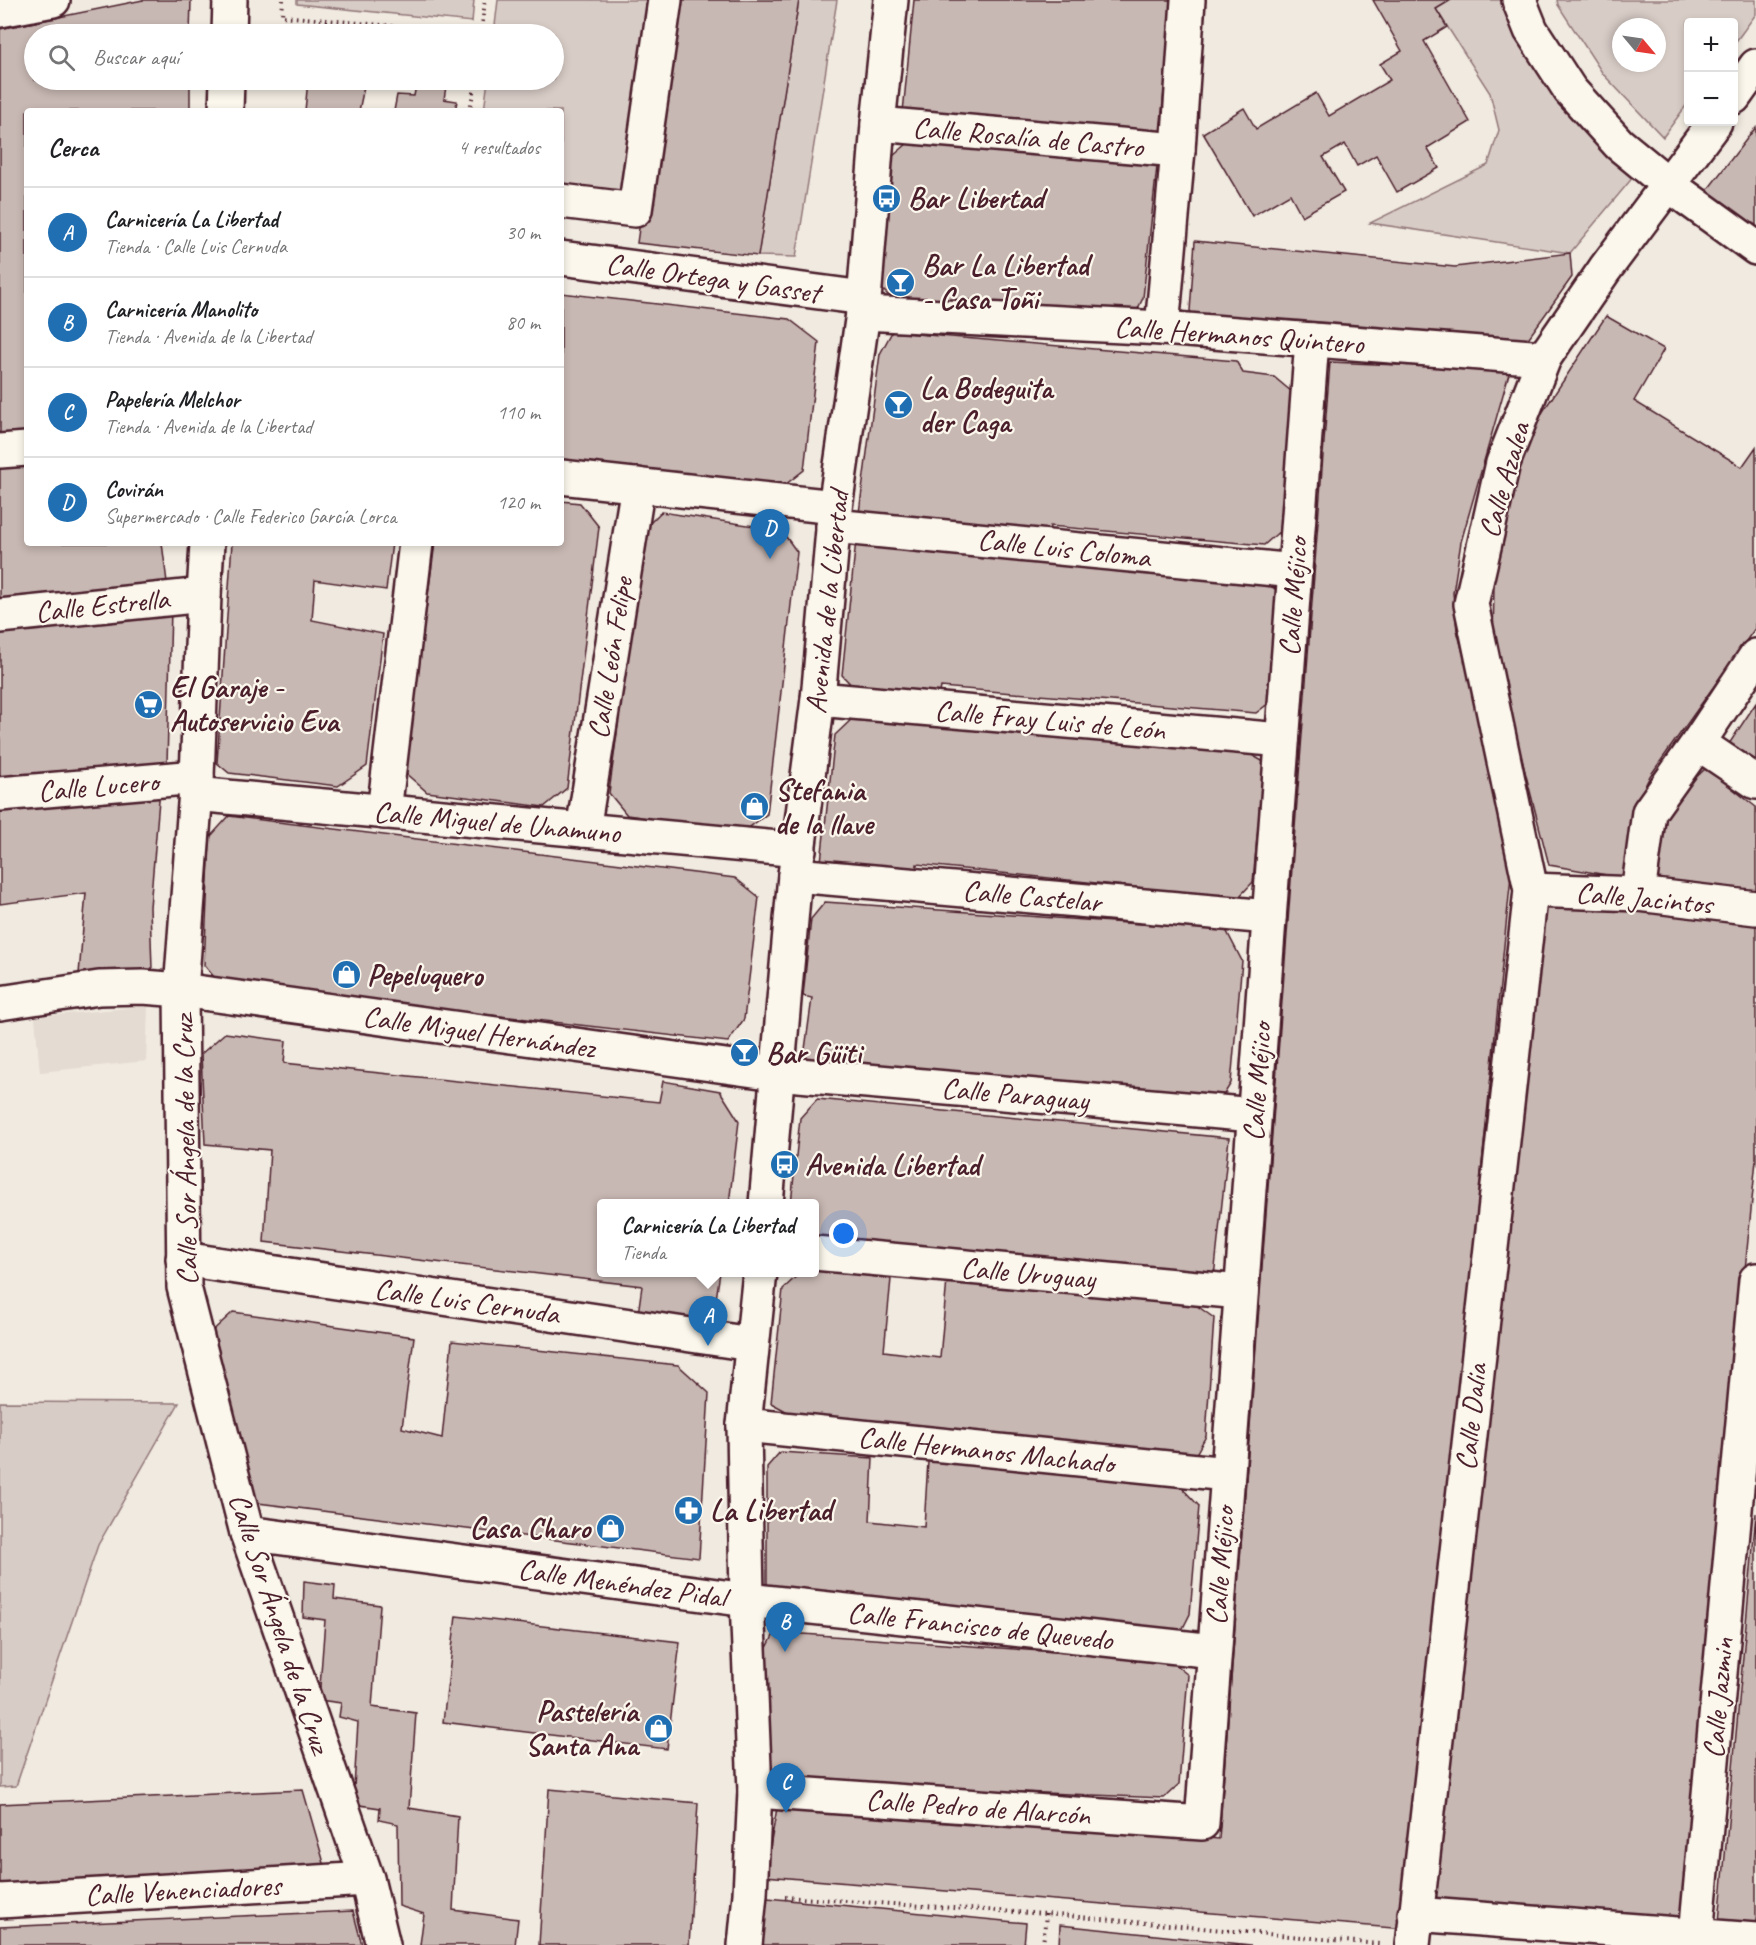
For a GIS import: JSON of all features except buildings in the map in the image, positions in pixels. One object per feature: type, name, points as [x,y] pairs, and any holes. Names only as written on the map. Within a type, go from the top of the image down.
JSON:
[{"type":"street","points":[[0,10],[53,0]]},
{"type":"street","points":[[229,24],[230,0]]},
{"type":"street","points":[[564,201],[634,210],[665,0]]},
{"type":"street","name":"Avenida de la Libertad","points":[[766,1199],[776,1073],[797,863],[818,699],[834,516],[864,305],[878,124],[891,0]]},
{"type":"street","points":[[1162,328],[1178,150],[1188,0]]},
{"type":"street","points":[[1519,0],[1531,30],[1570,90],[1619,144],[1669,185],[1756,248]]},
{"type":"street","points":[[1738,91],[1756,66]]},
{"type":"street","points":[[226,108],[227,90]]},
{"type":"street","name":"Calle Rosalía de Castro","points":[[878,124],[1178,150]]},
{"type":"street","name":"Calle Azalea","points":[[1531,890],[1471,604],[1503,463],[1544,358],[1605,269],[1712,126]]},
{"type":"street","name":"Calle Ortega y Gasset","points":[[564,258],[864,305]]},
{"type":"street","name":"Calle Hermanos Quintero","points":[[864,305],[1544,358]]},
{"type":"street","name":"Calle Méjico","points":[[1202,1823],[1312,340]]},
{"type":"street","points":[[0,451],[24,450]]},
{"type":"street","name":"Calle Luis Coloma","points":[[564,477],[638,485],[834,516],[1295,571]]},
{"type":"street","name":"Calle León Felipe","points":[[583,830],[638,485]]},
{"type":"street","name":"Calle Sor Ángela de la Cruz","points":[[207,546],[196,785],[181,990],[184,1287],[247,1533],[367,1879],[383,1945]]},
{"type":"street","points":[[384,812],[416,546]]},
{"type":"street","name":"Calle Estrella","points":[[0,616],[204,595]]},
{"type":"street","points":[[1638,894],[1649,812],[1756,656]]},
{"type":"street","name":"Calle Fray Luis de León","points":[[818,699],[1282,741]]},
{"type":"street","points":[[1698,743],[1756,782]]},
{"type":"street","name":"Calle Miguel de Unamuno","points":[[196,785],[384,812],[583,830],[797,863]]},
{"type":"street","name":"Calle Lucero","points":[[0,794],[196,785]]},
{"type":"street","name":"Calle Castelar","points":[[797,863],[1269,917]]},
{"type":"street","name":"Calle Jacintos","points":[[1531,890],[1638,894],[1756,908]]},
{"type":"street","name":"Calle Dalia","points":[[1414,1930],[1531,890]]},
{"type":"street","name":"Calle Miguel Hernández","points":[[0,1003],[99,988],[143,987],[181,990],[776,1073]]},
{"type":"street","name":"Calle Paraguay","points":[[776,1073],[1254,1115]]},
{"type":"street","name":"Calle Uruguay","points":[[819,1253],[1241,1292]]},
{"type":"street","name":"Calle Luis Cernuda","points":[[183,1259],[752,1344]]},
{"type":"street","points":[[745,1945],[755,1791],[747,1600],[744,1425],[759,1277]]},
{"type":"street","name":"Calle Jazmin","points":[[1696,1936],[1756,1280]]},
{"type":"street","name":"Calle Hermanos Machado","points":[[744,1425],[1227,1474]]},
{"type":"street","name":"Calle Menéndez Pidal","points":[[247,1533],[747,1600]]},
{"type":"street","name":"Calle Francisco de Quevedo","points":[[747,1600],[1214,1651]]},
{"type":"street","name":"Calle Pedro de Alarcón","points":[[755,1791],[1202,1823]]},
{"type":"street","name":"Calle Venenciadores","points":[[0,1901],[367,1879]]},
{"type":"street","points":[[1414,1930],[1696,1936],[1756,1940]]},
{"type":"path","points":[[283,0],[282,16],[370,24]]},
{"type":"path","points":[[482,24],[485,0]]},
{"type":"path","points":[[470,108],[473,90]]},
{"type":"path","points":[[750,1894],[1046,1914],[1386,1945]]},
{"type":"path","points":[[1043,1945],[1046,1914]]},
{"type":"shaded area","points":[[297,0],[474,0],[472,22],[297,4]]},
{"type":"shaded area","points":[[498,0],[655,0],[628,201],[564,191],[564,108],[484,108],[487,90],[564,90],[564,24],[495,24]]},
{"type":"shaded area","points":[[799,0],[837,0],[796,257],[758,256]]},
{"type":"shaded area","points":[[1451,0],[1505,0],[1639,170],[1570,253],[1370,223],[1488,165],[1499,130],[1490,93],[1436,9]]},
{"type":"shaded area","points":[[1557,0],[1756,0],[1756,14],[1738,39],[1738,18],[1684,18],[1684,108],[1663,137],[1603,74]]},
{"type":"shaded area","points":[[148,1006],[146,1061],[40,1072],[35,1017]]},
{"type":"shaded area","points":[[0,1402],[179,1403],[98,1545],[16,1786],[0,1787]]},
{"type":"place","name":"Bar Libertad","points":[[887,198]]},
{"type":"place","name":"Bar La Libertad - Casa Toñi","points":[[901,282]]},
{"type":"place","name":"La Bodeguita der Caga","points":[[899,405]]},
{"type":"place","name":"Covirán","points":[[770,559]]},
{"type":"place","name":"El Garaje - Autoservicio Eva","points":[[149,704]]},
{"type":"place","name":"Stefania de la llave","points":[[754,807]]},
{"type":"place","name":"Pepeluquero","points":[[346,975]]},
{"type":"place","name":"Bar Güiti","points":[[745,1053]]},
{"type":"place","name":"Avenida Libertad","points":[[784,1165]]},
{"type":"place","name":"Carnicería La Libertad","points":[[708,1346]]},
{"type":"place","name":"La Libertad","points":[[689,1510]]},
{"type":"place","name":"Casa Charo","points":[[611,1528]]},
{"type":"place","name":"Carnicería Manolito","points":[[785,1652]]},
{"type":"place","name":"Pastelería Santa Ana","points":[[659,1728]]},
{"type":"place","name":"Papelería Melchor","points":[[786,1813]]}]
